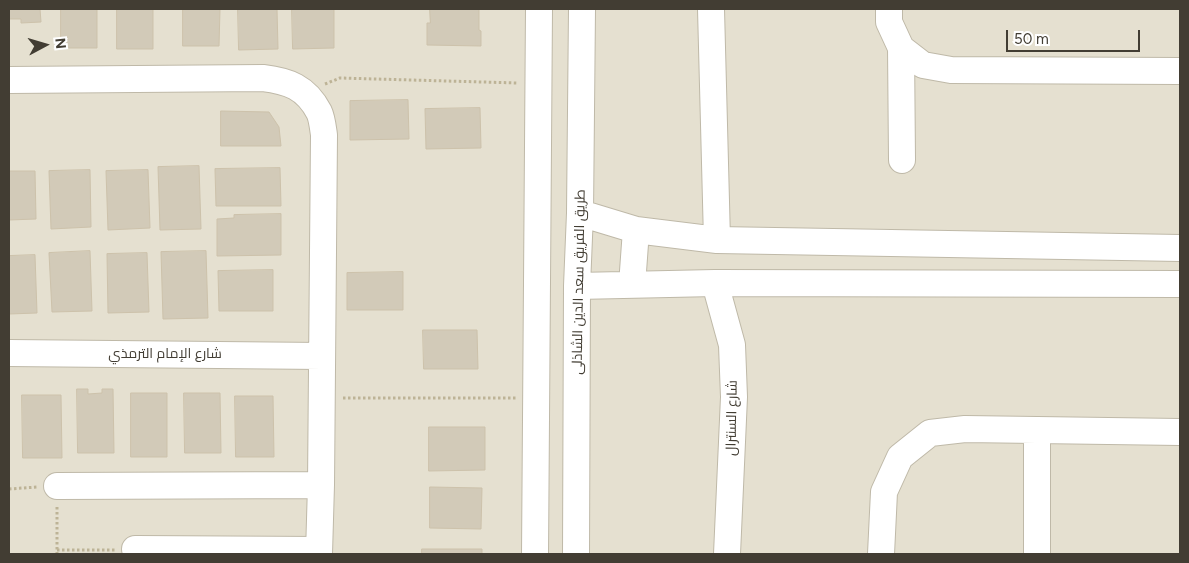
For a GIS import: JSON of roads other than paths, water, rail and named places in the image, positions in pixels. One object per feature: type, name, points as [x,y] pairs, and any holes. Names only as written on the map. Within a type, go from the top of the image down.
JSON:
[{"type":"street","points":[[535,554],[539,9]]},
{"type":"street","name":"طريق الفريق سعد الدين الشاذلى","points":[[576,554],[577,286],[580,213],[582,9]]},
{"type":"street","points":[[711,9],[717,240]]},
{"type":"street","points":[[889,9],[889,22],[901,48],[902,160]]},
{"type":"street","points":[[901,48],[923,65],[951,70],[1180,71]]},
{"type":"street","points":[[9,80],[263,78],[286,81],[306,93],[320,112],[324,135],[319,552],[135,549]]},
{"type":"street","points":[[580,213],[636,230],[717,240],[1180,248]]},
{"type":"street","points":[[632,285],[636,230]]},
{"type":"street","points":[[577,286],[715,284],[1180,284]]},
{"type":"street","name":"شارع السنترال","points":[[715,284],[732,346],[734,398],[727,554]]},
{"type":"street","name":"شارع الإمام الترمذي","points":[[9,353],[322,356]]},
{"type":"street","points":[[537,371],[540,382],[548,392],[555,394],[564,393],[578,379]]},
{"type":"street","points":[[881,554],[884,492],[900,457],[930,433],[965,429],[1180,432]]},
{"type":"street","points":[[1037,430],[1037,554]]},
{"type":"street","points":[[536,458],[547,442],[561,440],[567,442],[571,447],[577,465]]},
{"type":"street","points":[[57,486],[321,485]]}]
